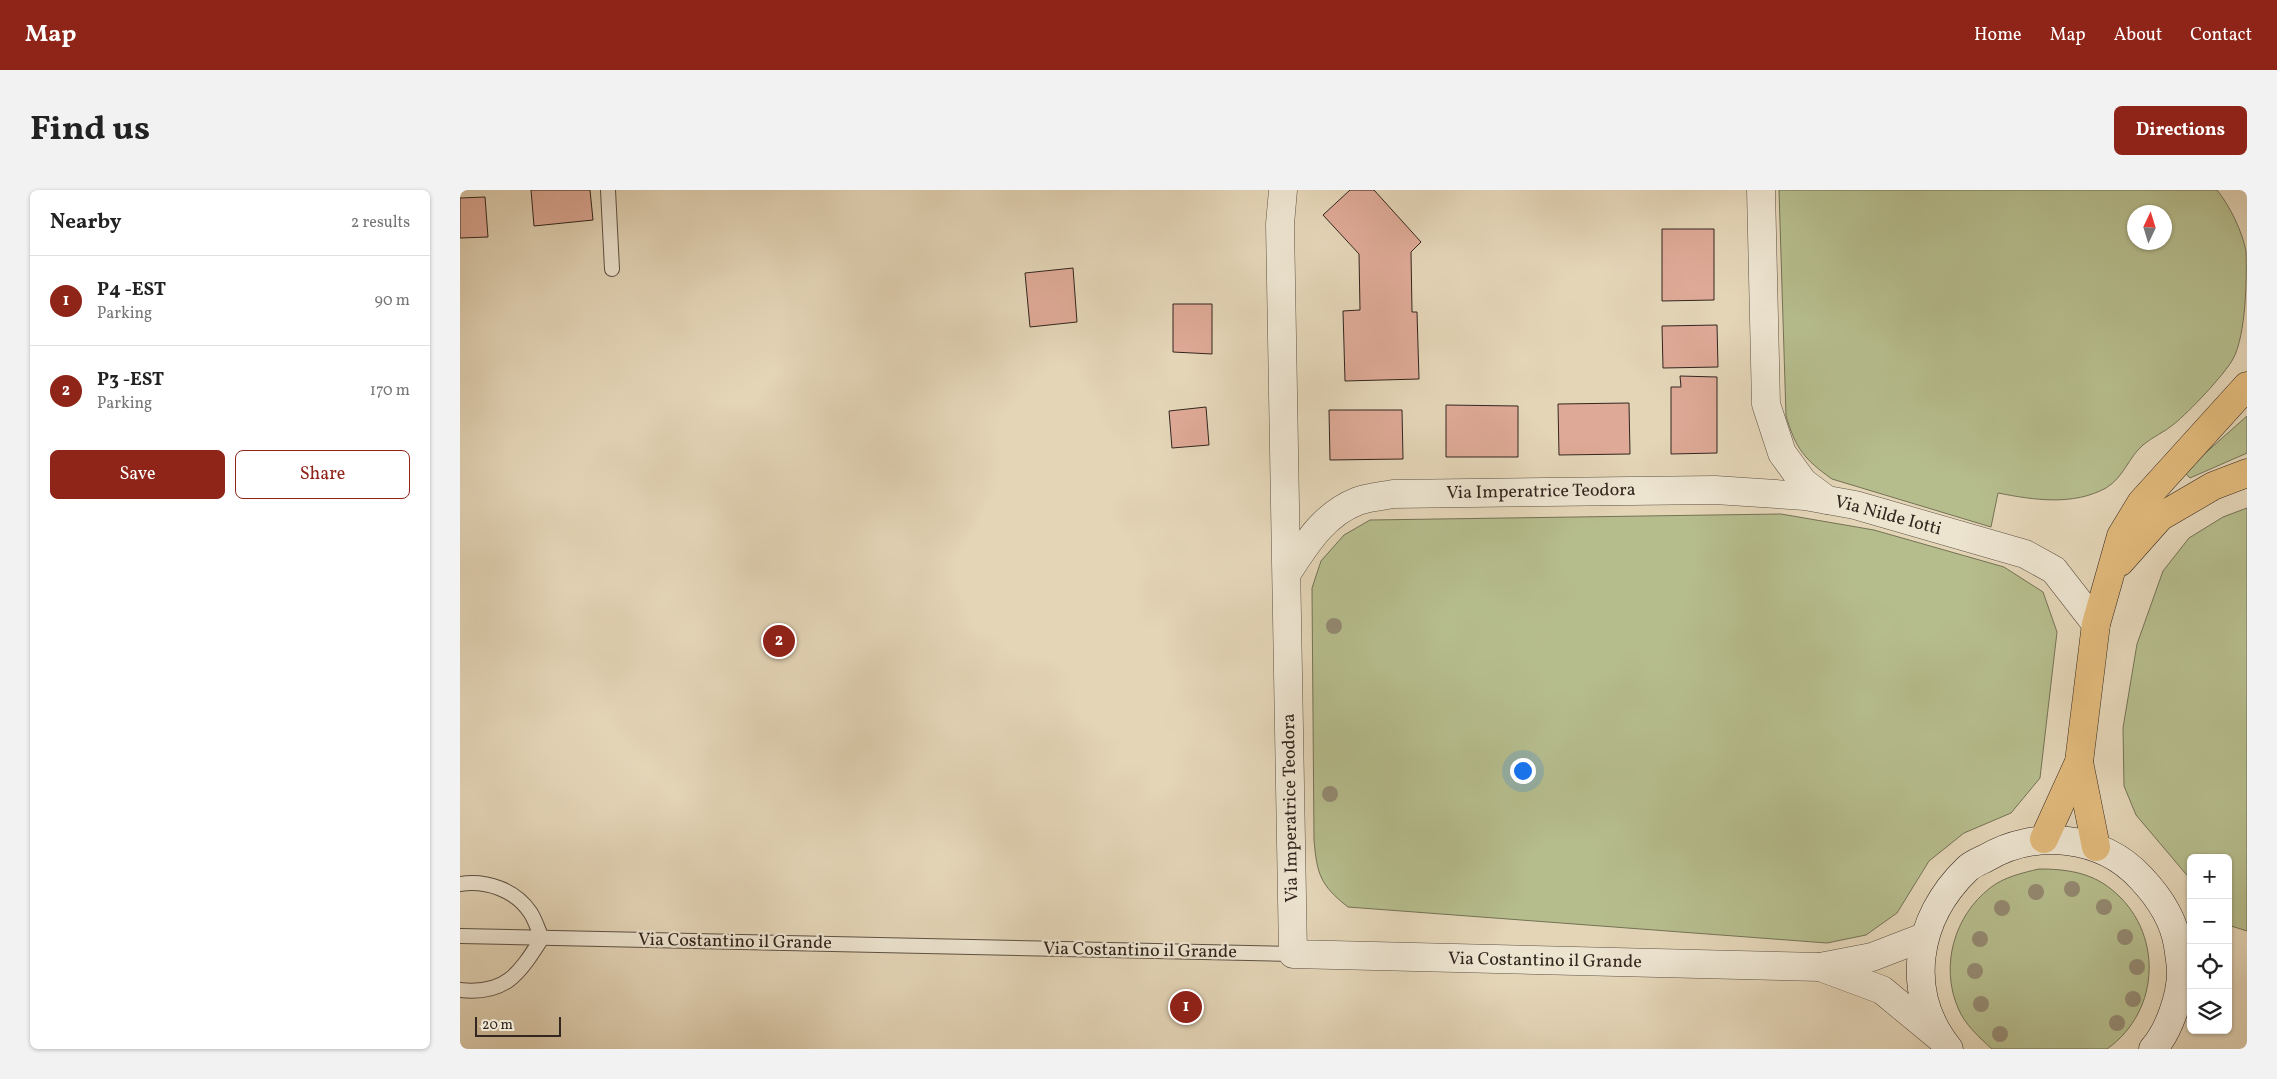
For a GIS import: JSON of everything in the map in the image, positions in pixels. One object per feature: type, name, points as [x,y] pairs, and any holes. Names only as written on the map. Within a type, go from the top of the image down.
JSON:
[{"type":"main road","points":[[2044,839],[2079,762],[2096,624],[2113,570],[2121,536],[2141,503],[2247,386]]},
{"type":"main road","points":[[2113,570],[2160,517],[2213,486],[2247,473]]},
{"type":"main road","points":[[2079,762],[2096,847]]},
{"type":"street","name":"Via Imperatrice Teodora","points":[[1283,190],[1280,224],[1293,954]]},
{"type":"street","name":"Via Nilde Iotti","points":[[1761,190],[1766,404],[1782,452],[1803,482],[1827,500],[1855,505],[2025,554],[2054,570],[2096,624]]},
{"type":"street","name":"Via Imperatrice Teodora","points":[[1287,573],[1313,533],[1336,513],[1358,501],[1393,494],[1714,490],[1805,496],[1827,500]]},
{"type":"street","points":[[1944,1043],[1925,1005],[1920,971],[1924,937],[1940,900],[1968,868],[2004,847],[2044,839],[2071,840],[2096,847],[2132,867],[2159,896],[2176,932],[2181,972],[2174,1012],[2154,1049]]},
{"type":"street","name":"Via Costantino il Grande","points":[[1293,954],[1820,967],[1872,956],[1924,937]]},
{"type":"street","name":"Via Costantino il Grande","points":[[1820,967],[1882,990],[1944,1043]]},
{"type":"lane","points":[[608,190],[612,269]]},
{"type":"lane","points":[[460,884],[489,884],[511,893],[531,912],[542,938],[526,963],[510,981],[490,990],[460,990]]},
{"type":"lane","name":"Via Costantino il Grande","points":[[460,936],[1293,954]]},
{"type":"green space","points":[[1779,190],[2217,190],[2231,211],[2246,251],[2246,291],[2243,321],[2241,336],[2233,359],[2188,411],[2170,427],[2143,445],[2122,473],[2106,488],[2080,497],[2053,500],[2025,498],[1998,493],[1991,527],[1832,479],[1808,459],[1793,437],[1786,416]]},
{"type":"green space","points":[[2247,416],[2247,453],[2190,478],[2184,472]]},
{"type":"green space","points":[[2247,508],[2247,931],[2232,926],[2232,854],[2187,854],[2187,875],[2136,815],[2124,786],[2123,728],[2137,644],[2163,571],[2189,538],[2223,517]]},
{"type":"green space","points":[[1781,514],[1874,530],[2004,567],[2043,592],[2057,632],[2040,778],[2011,813],[1964,833],[1929,861],[1897,913],[1866,935],[1827,943],[1348,907],[1331,892],[1319,870],[1314,840],[1312,588],[1321,561],[1344,535],[1370,520]]},
{"type":"green space","points":[[2039,869],[2077,873],[2103,883],[2128,906],[2140,926],[2147,947],[2149,970],[2146,992],[2138,1013],[2125,1033],[2107,1049],[1992,1049],[1968,1025],[1958,1008],[1950,975],[1951,959],[1959,927],[1967,913],[1978,899],[1995,884],[2013,876]]},
{"type":"building","points":[[531,190],[590,190],[593,220],[534,226]]},
{"type":"building","points":[[1350,190],[1374,190],[1421,242],[1411,252],[1412,312],[1417,312],[1419,379],[1345,381],[1343,311],[1360,310],[1359,254],[1323,215]]},
{"type":"building","points":[[485,197],[488,237],[460,238],[460,198]]},
{"type":"building","points":[[1662,229],[1714,229],[1714,300],[1662,301]]},
{"type":"building","points":[[1073,268],[1077,322],[1030,327],[1025,273]]},
{"type":"building","points":[[1173,304],[1212,304],[1212,354],[1173,352]]},
{"type":"building","points":[[1717,325],[1718,367],[1663,368],[1662,326]]},
{"type":"building","points":[[1680,376],[1717,377],[1717,453],[1671,454],[1671,387],[1681,387]]},
{"type":"building","points":[[1629,403],[1630,454],[1559,455],[1558,404]]},
{"type":"building","points":[[1446,405],[1518,406],[1518,457],[1446,457]]},
{"type":"building","points":[[1206,407],[1209,445],[1172,448],[1169,411]]},
{"type":"building","points":[[1329,410],[1402,410],[1403,459],[1330,460]]},
{"type":"place","name":"P3 -EST","points":[[779,641]]},
{"type":"place","name":"P4 -EST","points":[[1186,1007]]}]
